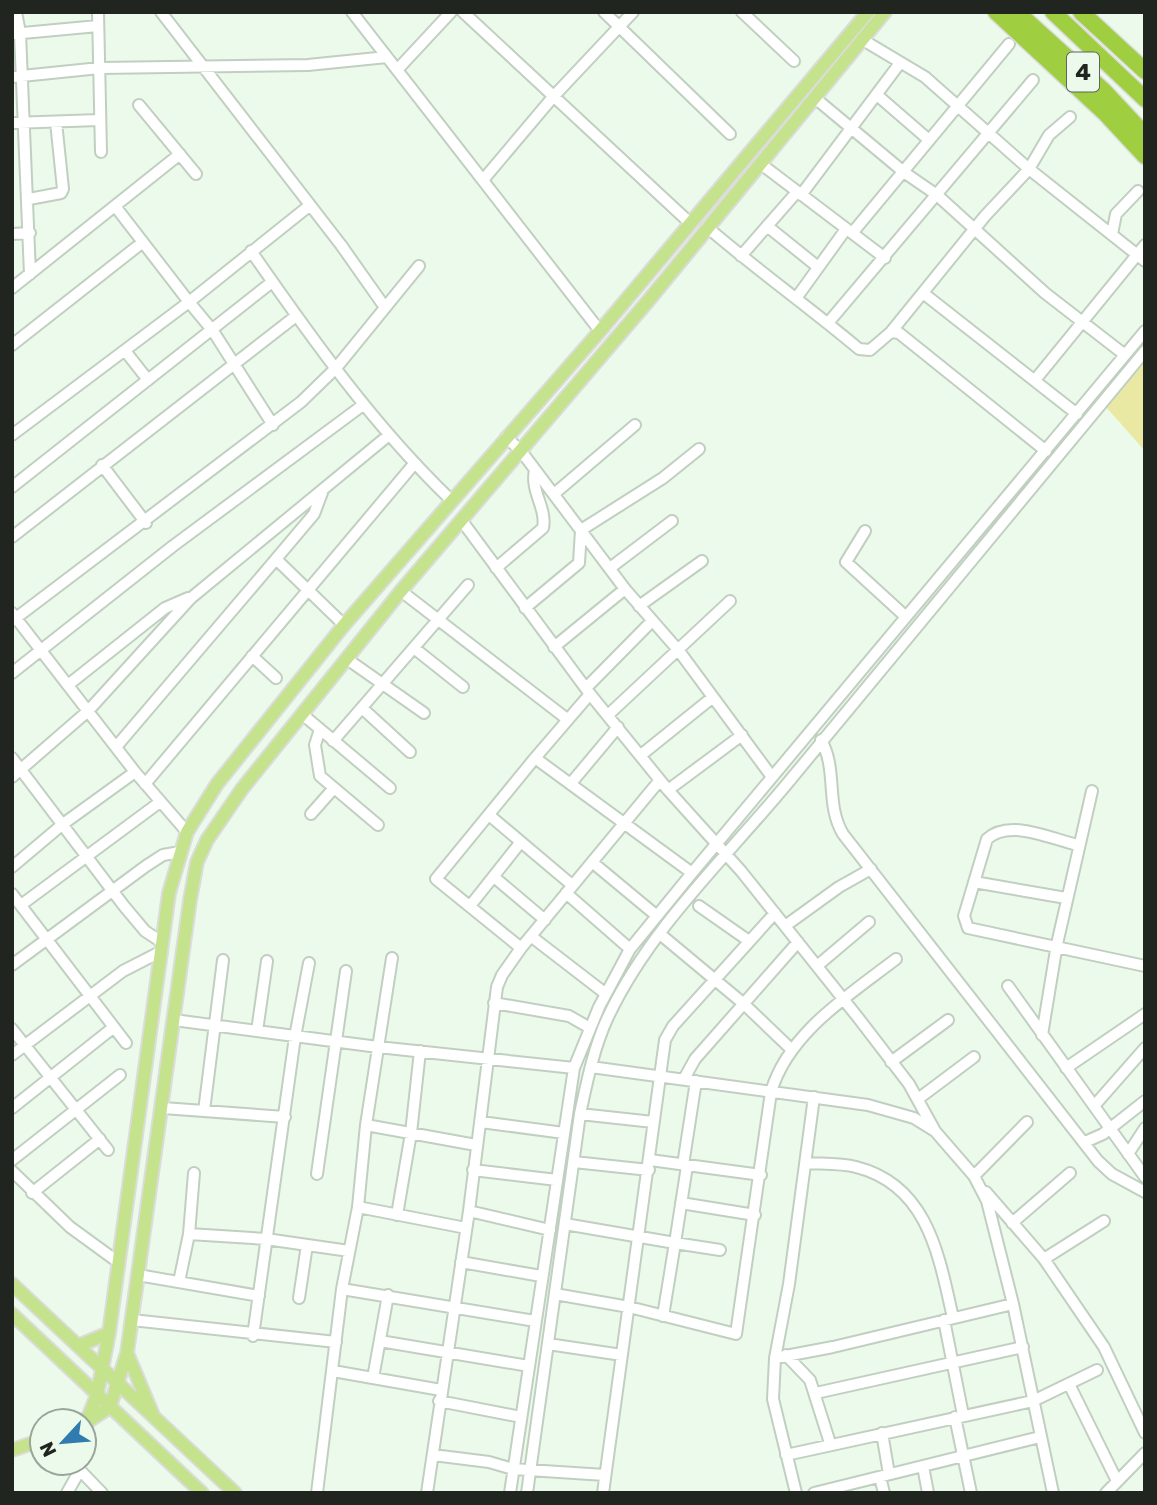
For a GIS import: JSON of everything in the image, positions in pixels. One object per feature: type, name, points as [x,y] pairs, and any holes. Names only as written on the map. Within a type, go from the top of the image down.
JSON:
[{"type":"highway","points":[[996,12],[1106,114],[1145,156]]},
{"type":"highway","name":"4","points":[[1017,12],[1104,91],[1145,135]]},
{"type":"highway","name":"4","points":[[1054,12],[1145,99]]},
{"type":"highway","points":[[1089,15],[1145,71]]},
{"type":"main road","points":[[93,1407],[109,1332],[169,893],[187,832],[217,784],[344,625],[600,331],[868,12]]},
{"type":"main road","points":[[98,1414],[110,1407],[127,1353],[197,862],[207,840],[242,789],[401,590],[521,452],[886,12]]},
{"type":"main road","points":[[12,1284],[234,1493]]},
{"type":"main road","points":[[12,1314],[202,1493]]},
{"type":"main road","points":[[78,1346],[109,1332]]},
{"type":"main road","points":[[127,1353],[156,1422]]},
{"type":"main road","points":[[83,1380],[86,1407]]},
{"type":"main road","points":[[98,1420],[123,1420]]},
{"type":"street","points":[[16,12],[18,123],[27,194],[30,274]]},
{"type":"street","points":[[98,12],[101,152]]},
{"type":"street","points":[[161,12],[205,66],[384,306]]},
{"type":"street","points":[[352,12],[600,331]]},
{"type":"street","points":[[397,70],[451,12]]},
{"type":"street","points":[[463,12],[690,223]]},
{"type":"street","points":[[604,12],[730,134]]},
{"type":"street","points":[[482,180],[553,97],[632,12]]},
{"type":"street","points":[[742,12],[794,61]]},
{"type":"street","points":[[16,34],[99,26]]},
{"type":"street","points":[[863,40],[925,77],[1029,169],[1112,234],[1142,253],[1035,380]]},
{"type":"street","points":[[797,297],[818,267],[905,173],[1009,44]]},
{"type":"street","points":[[17,76],[100,68],[308,65],[387,57]]},
{"type":"street","points":[[741,256],[799,194],[851,130],[900,63]]},
{"type":"street","points":[[828,323],[886,258],[1033,80]]},
{"type":"street","points":[[877,94],[929,140]]},
{"type":"street","points":[[815,98],[905,173],[937,195],[973,230],[1083,324],[1125,355]]},
{"type":"street","points":[[139,106],[196,174]]},
{"type":"street","points":[[707,227],[775,285],[797,297],[859,349],[870,350],[891,332],[973,230],[1029,169],[1049,135],[1070,117]]},
{"type":"street","points":[[18,123],[99,120]]},
{"type":"street","points":[[12,190],[27,194],[61,194],[63,189],[56,122]]},
{"type":"street","points":[[12,288],[180,154]]},
{"type":"street","points":[[761,164],[886,258]]},
{"type":"street","points":[[1112,234],[1116,214],[1138,191]]},
{"type":"street","points":[[115,206],[213,331],[273,425]]},
{"type":"street","points":[[12,435],[126,352],[309,206]]},
{"type":"street","points":[[767,226],[818,267]]},
{"type":"street","points":[[12,234],[30,233]]},
{"type":"street","points":[[12,345],[144,242]]},
{"type":"street","points":[[251,251],[363,405],[414,464],[451,500]]},
{"type":"street","points":[[187,832],[135,772],[14,618],[146,523],[273,425],[336,368],[419,266]]},
{"type":"street","points":[[12,487],[272,282]]},
{"type":"street","points":[[923,293],[1077,414]]},
{"type":"street","points":[[12,537],[102,464],[296,316]]},
{"type":"street","points":[[510,1493],[541,1276],[575,1068],[590,1028],[630,949],[1145,331]]},
{"type":"street","points":[[891,332],[902,335],[943,366],[1046,451]]},
{"type":"street","points":[[527,1493],[580,1114],[591,1067],[607,1019],[639,960],[1145,351]]},
{"type":"street","points":[[126,352],[148,380]]},
{"type":"street","points":[[12,673],[173,546],[363,405]]},
{"type":"street","points":[[554,494],[635,425]]},
{"type":"street","points":[[17,773],[88,711],[191,598],[389,435]]},
{"type":"street","points":[[506,437],[554,494],[625,589],[679,651],[772,777]]},
{"type":"street","points":[[582,530],[663,478],[699,449]]},
{"type":"street","points":[[102,464],[146,523]]},
{"type":"street","points":[[145,784],[306,589],[414,464]]},
{"type":"street","points":[[496,568],[543,528],[544,519],[533,487],[535,470]]},
{"type":"street","points":[[116,747],[314,514],[323,489]]},
{"type":"street","points":[[462,521],[588,691],[668,790],[775,913],[891,1062],[918,1099],[935,1130],[1044,1259],[1104,1347],[1145,1433]]},
{"type":"street","points":[[610,568],[673,521]]},
{"type":"street","points":[[525,608],[579,563],[582,530]]},
{"type":"street","points":[[865,531],[846,562],[905,616]]},
{"type":"street","points":[[276,559],[344,625]]},
{"type":"street","points":[[639,606],[702,561]]},
{"type":"street","points":[[333,741],[468,585]]},
{"type":"street","points":[[554,647],[625,589]]},
{"type":"street","points":[[401,590],[567,719]]},
{"type":"street","points":[[68,685],[165,608],[191,598]]},
{"type":"street","points":[[608,715],[730,601]]},
{"type":"street","points":[[521,948],[436,880],[588,691],[652,621]]},
{"type":"street","points":[[414,648],[463,687]]},
{"type":"street","points":[[252,656],[276,678]]},
{"type":"street","points":[[347,659],[424,713]]},
{"type":"street","points":[[641,755],[713,697]]},
{"type":"street","points":[[362,708],[410,752]]},
{"type":"street","points":[[302,714],[390,788]]},
{"type":"street","points":[[572,782],[618,727]]},
{"type":"street","points":[[320,729],[316,745],[316,765],[320,776],[377,825]]},
{"type":"street","points":[[668,790],[742,735]]},
{"type":"street","points":[[821,740],[832,765],[833,806],[837,824],[1085,1142],[1112,1174],[1145,1192]]},
{"type":"street","points":[[12,758],[17,773],[63,824],[145,931],[162,947],[123,971],[12,1055]]},
{"type":"street","points":[[535,758],[572,782],[692,873]]},
{"type":"street","points":[[12,867],[63,824],[135,772]]},
{"type":"street","points":[[428,1493],[440,1395],[469,1212],[494,1003],[502,975],[521,948],[660,780]]},
{"type":"street","points":[[311,814],[334,788]]},
{"type":"street","points":[[1042,1035],[1066,898],[1092,791]]},
{"type":"street","points":[[21,905],[88,858],[160,802]]},
{"type":"street","points":[[489,815],[630,949]]},
{"type":"street","points":[[1078,845],[1008,828],[998,830],[987,839],[964,916],[968,928],[1057,944],[1145,966]]},
{"type":"street","points":[[470,906],[520,843]]},
{"type":"street","points":[[12,965],[156,859],[180,852]]},
{"type":"street","points":[[592,862],[657,916]]},
{"type":"street","points":[[785,926],[833,891],[871,869]]},
{"type":"street","points":[[494,877],[545,920]]},
{"type":"street","points":[[974,882],[1066,898]]},
{"type":"street","points":[[12,894],[127,1043]]},
{"type":"street","points":[[699,906],[749,941]]},
{"type":"street","points":[[603,1493],[665,1040],[673,1026],[775,913]]},
{"type":"street","points":[[817,967],[869,922]]},
{"type":"street","points":[[660,934],[744,1003],[792,1050]]},
{"type":"street","points":[[532,937],[606,994]]},
{"type":"street","points":[[663,1315],[681,1203],[690,1080],[695,1059],[798,942]]},
{"type":"street","points":[[317,1493],[342,1289],[358,1207],[366,1125],[392,958]]},
{"type":"street","points":[[555,1294],[629,1307],[736,1334],[771,1093],[777,1072],[792,1050],[842,1000],[896,959]]},
{"type":"street","points":[[204,1111],[223,960]]},
{"type":"street","points":[[257,1031],[267,961]]},
{"type":"street","points":[[253,1336],[295,1037],[309,963]]},
{"type":"street","points":[[317,1174],[346,971]]},
{"type":"street","points":[[1008,986],[1145,1177]]},
{"type":"street","points":[[494,1003],[569,1016],[590,1028]]},
{"type":"street","points":[[1066,1068],[1145,1014]]},
{"type":"street","points":[[174,1020],[378,1047],[575,1068]]},
{"type":"street","points":[[891,1062],[948,1020]]},
{"type":"street","points":[[12,1108],[50,1075],[114,1027]]},
{"type":"street","points":[[12,1029],[108,1150]]},
{"type":"street","points":[[1094,1106],[1145,1048]]},
{"type":"street","points":[[397,1215],[411,1133],[420,1051]]},
{"type":"street","points":[[918,1099],[974,1057]]},
{"type":"street","points":[[591,1067],[891,1109],[935,1130]]},
{"type":"street","points":[[12,1160],[120,1075]]},
{"type":"street","points":[[796,1493],[773,1399],[775,1357],[807,1163],[814,1097]]},
{"type":"street","points":[[1085,1142],[1110,1129],[1145,1101]]},
{"type":"street","points":[[163,1108],[285,1117]]},
{"type":"street","points":[[580,1114],[653,1122]]},
{"type":"street","points":[[481,1122],[564,1133]]},
{"type":"street","points":[[974,1176],[1027,1122]]},
{"type":"street","points":[[366,1125],[476,1145]]},
{"type":"street","points":[[1128,1154],[1145,1128]]},
{"type":"street","points":[[32,1193],[100,1139]]},
{"type":"street","points":[[573,1162],[685,1165],[761,1175]]},
{"type":"street","points":[[807,1163],[856,1167],[906,1193],[915,1203],[934,1244],[949,1319],[963,1456],[971,1493]]},
{"type":"street","points":[[473,1170],[557,1180]]},
{"type":"street","points":[[12,1171],[70,1227],[118,1262]]},
{"type":"street","points":[[179,1282],[189,1234],[194,1173]]},
{"type":"street","points":[[1012,1223],[1070,1173]]},
{"type":"street","points":[[982,1187],[1023,1347],[1053,1493]]},
{"type":"street","points":[[681,1203],[755,1215]]},
{"type":"street","points":[[358,1207],[466,1228]]},
{"type":"street","points":[[469,1212],[550,1230]]},
{"type":"street","points":[[1044,1259],[1104,1220]]},
{"type":"street","points":[[565,1224],[720,1250]]},
{"type":"street","points":[[189,1234],[266,1239],[349,1251]]},
{"type":"street","points":[[299,1298],[307,1245]]},
{"type":"street","points":[[461,1262],[541,1276]]},
{"type":"street","points":[[138,1275],[259,1296]]},
{"type":"street","points":[[342,1289],[535,1321]]},
{"type":"street","points":[[373,1378],[388,1295]]},
{"type":"street","points":[[775,1357],[1013,1304]]},
{"type":"street","points":[[132,1320],[253,1336],[336,1342]]},
{"type":"street","points":[[380,1341],[528,1366]]},
{"type":"street","points":[[548,1344],[622,1355]]},
{"type":"street","points":[[816,1393],[1023,1347]]},
{"type":"street","points":[[786,1355],[810,1380],[830,1443]]},
{"type":"street","points":[[786,1455],[830,1443],[1033,1401],[1097,1370]]},
{"type":"street","points":[[333,1371],[373,1378],[521,1417]]},
{"type":"street","points":[[1069,1384],[1117,1481]]},
{"type":"street","points":[[882,1433],[884,1493]]},
{"type":"street","points":[[814,1493],[1040,1437]]},
{"type":"street","points":[[1107,1493],[1145,1452]]},
{"type":"street","points":[[433,1455],[489,1462],[530,1471],[605,1475]]},
{"type":"street","points":[[923,1466],[928,1493]]},
{"type":"street","points":[[87,1477],[102,1493]]},
{"type":"shaded area","points":[[1145,362],[1145,451],[1106,407]]}]
